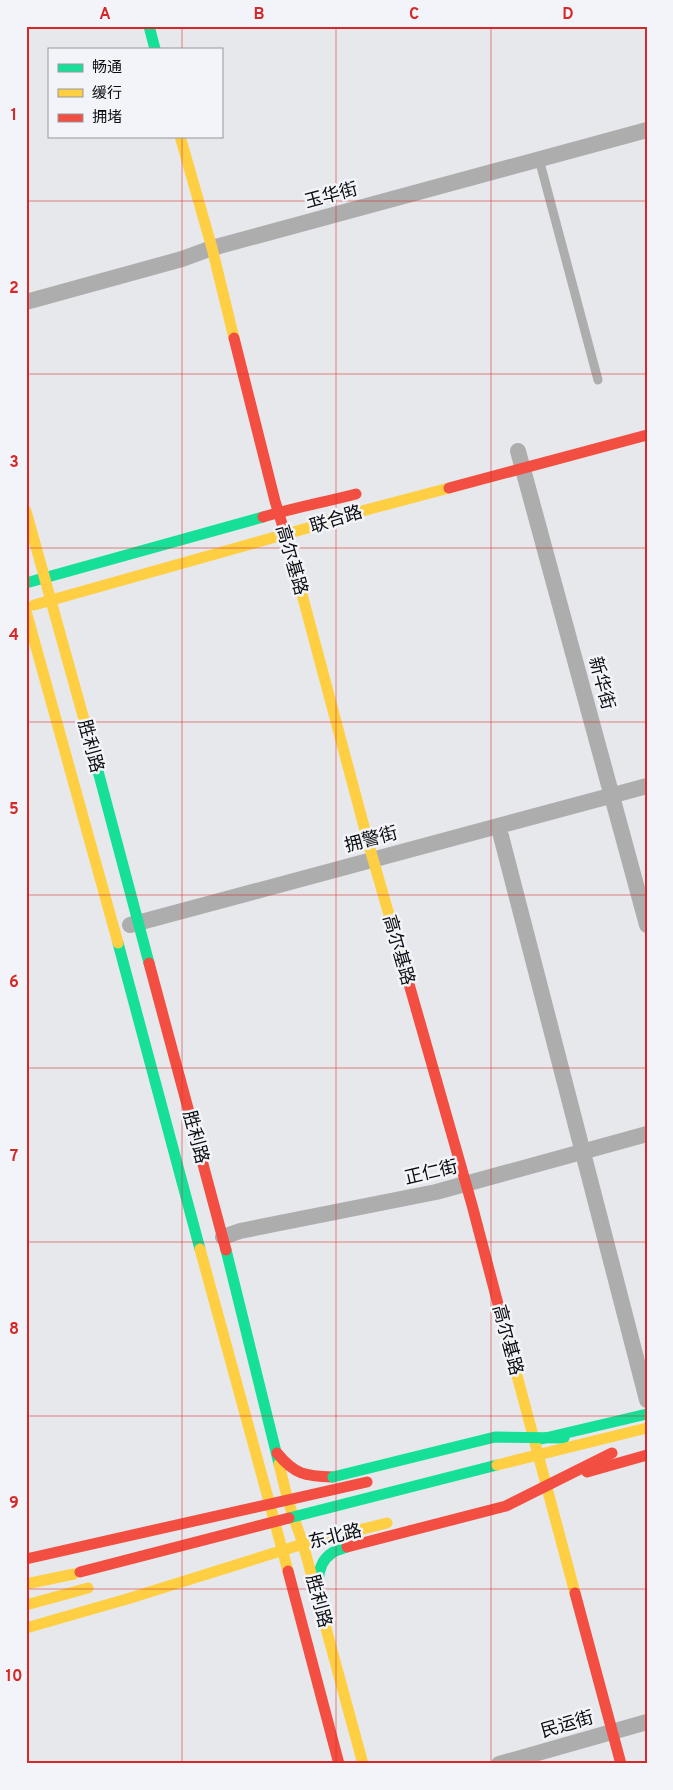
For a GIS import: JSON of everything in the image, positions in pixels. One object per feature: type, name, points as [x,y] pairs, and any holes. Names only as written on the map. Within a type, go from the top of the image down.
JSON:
[{"type":"main road","points":[[149,26],[155,48]]},
{"type":"main road","name":"高尔基路","points":[[181,138],[212,248],[279,512],[373,859],[466,1184],[622,1764]]},
{"type":"main road","name":"联合路","points":[[26,607],[285,534],[328,520],[647,435]]},
{"type":"main road","name":"联合路","points":[[26,583],[46,579],[279,512],[369,490]]},
{"type":"main road","name":"胜利路","points":[[26,511],[52,600],[223,1237],[288,1502],[303,1544],[363,1764]]},
{"type":"main road","name":"胜利路","points":[[26,611],[110,930],[269,1506],[283,1550],[340,1764]]},
{"type":"main road","points":[[506,1448],[647,1414]]},
{"type":"main road","name":"东北路","points":[[26,1584],[80,1572],[647,1428]]},
{"type":"main road","points":[[276,1453],[287,1466],[303,1476],[334,1477],[495,1437],[608,1439]]},
{"type":"main road","points":[[528,1474],[647,1444]]},
{"type":"main road","points":[[324,1622],[318,1592],[320,1570],[330,1553],[506,1506],[612,1454]]},
{"type":"main road","points":[[500,1495],[647,1455]]},
{"type":"main road","points":[[26,1559],[288,1502],[374,1480]]},
{"type":"main road","name":"东北路","points":[[26,1628],[127,1599],[303,1544],[397,1520]]},
{"type":"main road","name":"东北路","points":[[266,1540],[313,1528]]},
{"type":"main road","points":[[26,1605],[93,1586]]},
{"type":"street","name":"玉华街","points":[[26,302],[182,259],[212,248],[647,130]]},
{"type":"street","name":"新华街","points":[[520,450],[523,468],[647,925]]},
{"type":"street","name":"拥警街","points":[[110,930],[647,786]]},
{"type":"street","points":[[501,836],[647,1400]]},
{"type":"street","name":"正仁街","points":[[223,1237],[240,1231],[436,1192],[647,1134]]},
{"type":"street","name":"民运街","points":[[499,1764],[647,1722]]},
{"type":"lane","points":[[538,159],[598,380]]},
{"type":"traffic: fast","points":[[149,26],[155,48]]},
{"type":"traffic: fast","points":[[26,583],[263,517]]},
{"type":"traffic: fast","points":[[90,741],[149,963]]},
{"type":"traffic: fast","points":[[118,943],[200,1249]]},
{"type":"traffic: fast","points":[[226,1250],[279,1464]]},
{"type":"traffic: fast","points":[[541,1439],[647,1414]]},
{"type":"traffic: fast","points":[[333,1477],[495,1437],[564,1438]]},
{"type":"traffic: fast","points":[[289,1518],[497,1465]]},
{"type":"traffic: fast","points":[[324,1622],[318,1585],[321,1567],[325,1559],[332,1553],[347,1547]]},
{"type":"traffic: slow","points":[[181,138],[212,248],[234,338]]},
{"type":"traffic: slow","points":[[34,605],[311,527],[328,520],[449,488]]},
{"type":"traffic: slow","points":[[26,511],[90,741]]},
{"type":"traffic: slow","points":[[291,553],[370,849],[405,970]]},
{"type":"traffic: slow","points":[[26,611],[118,943]]},
{"type":"traffic: slow","points":[[200,1249],[288,1571]]},
{"type":"traffic: slow","points":[[503,1323],[575,1593]]},
{"type":"traffic: slow","points":[[497,1465],[647,1428]]},
{"type":"traffic: slow","points":[[279,1464],[288,1501],[303,1544],[363,1764]]},
{"type":"traffic: slow","points":[[26,1628],[127,1599],[303,1544],[387,1523]]},
{"type":"traffic: slow","points":[[26,1584],[74,1574]]},
{"type":"traffic: slow","points":[[26,1605],[88,1588]]},
{"type":"traffic: jam","points":[[234,338],[275,501],[291,553]]},
{"type":"traffic: jam","points":[[449,488],[647,435]]},
{"type":"traffic: jam","points":[[263,517],[356,494]]},
{"type":"traffic: jam","points":[[149,963],[226,1250]]},
{"type":"traffic: jam","points":[[405,970],[472,1205],[503,1323]]},
{"type":"traffic: jam","points":[[277,1453],[289,1466],[301,1473],[333,1477]]},
{"type":"traffic: jam","points":[[347,1547],[506,1506],[612,1453]]},
{"type":"traffic: jam","points":[[587,1472],[647,1455]]},
{"type":"traffic: jam","points":[[26,1559],[367,1482]]},
{"type":"traffic: jam","points":[[80,1572],[289,1518]]},
{"type":"traffic: jam","points":[[288,1571],[339,1764]]},
{"type":"traffic: jam","points":[[575,1593],[621,1764]]}]
